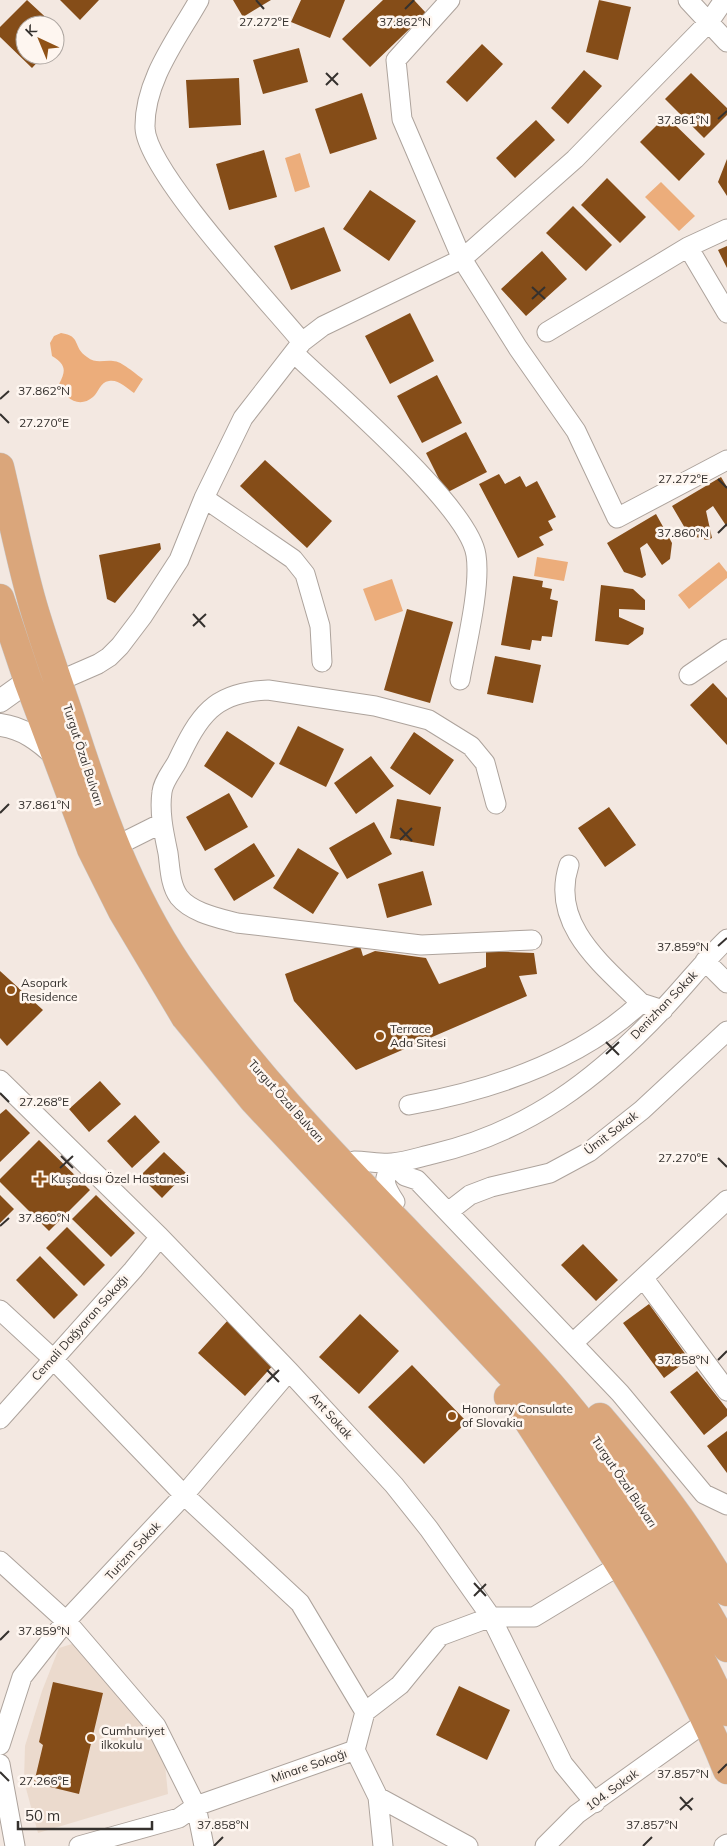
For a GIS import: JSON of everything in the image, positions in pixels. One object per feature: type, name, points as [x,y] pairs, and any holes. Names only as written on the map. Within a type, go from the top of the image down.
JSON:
[{"type":"highway","name":"Turgut Özal Bulvarı","points":[[0,467],[33,605],[114,847],[138,896],[177,964],[238,1047],[273,1087],[486,1312],[596,1440],[689,1579],[727,1648]]},
{"type":"highway","name":"Turgut Özal Bulvarı","points":[[0,598],[28,681],[91,849],[122,911],[185,1017],[253,1100],[535,1401],[573,1446],[638,1543],[689,1634],[717,1716]]},
{"type":"highway","points":[[185,1017],[250,1112],[275,1142],[522,1412],[717,1716],[727,1770]]},
{"type":"highway","points":[[273,1087],[354,1161],[563,1374],[663,1494],[705,1552],[727,1592]]},
{"type":"street","points":[[200,0],[160,68],[148,100],[145,130],[157,159],[174,190],[298,347],[405,458],[460,520],[471,537],[476,554],[477,575],[460,680]]},
{"type":"street","points":[[450,0],[396,60],[402,119],[462,259],[518,348],[576,431],[617,518],[727,460]]},
{"type":"street","points":[[688,0],[727,42]]},
{"type":"street","points":[[59,682],[98,664],[120,646],[160,592],[179,560],[204,498],[243,418],[298,347],[323,326],[462,259],[575,159],[709,22],[724,0]]},
{"type":"street","points":[[547,332],[688,247],[727,229]]},
{"type":"street","points":[[688,247],[727,313]]},
{"type":"street","points":[[204,498],[293,559],[301,567],[305,574],[320,626],[322,662]]},
{"type":"street","points":[[689,675],[727,649]]},
{"type":"street","points":[[0,701],[28,681]]},
{"type":"street","points":[[496,804],[485,763],[471,746],[429,720],[375,706],[283,692],[255,690],[225,698],[208,709],[190,735],[162,791],[162,823],[173,886],[180,897],[192,907],[219,918],[238,923],[421,945],[532,940]]},
{"type":"street","points":[[0,725],[13,727],[37,738],[56,756]]},
{"type":"street","points":[[114,847],[162,823]]},
{"type":"street","points":[[569,865],[563,882],[567,911],[576,933],[593,954],[641,1003],[662,1010]]},
{"type":"street","name":"Denizhan Sokak","points":[[354,1161],[392,1163],[470,1144],[534,1117],[595,1073],[662,1010],[727,939]]},
{"type":"street","points":[[705,961],[727,983]]},
{"type":"street","points":[[409,1105],[464,1094],[495,1085],[536,1068],[617,1026],[641,1003]]},
{"type":"street","name":"Ümit Sokak","points":[[448,1212],[470,1195],[491,1187],[550,1173],[589,1152],[642,1110],[727,1032]]},
{"type":"street","name":"Ant Sokak","points":[[3,1089],[160,1237],[289,1370],[394,1485],[429,1529],[491,1617],[563,1764],[595,1802]]},
{"type":"street","points":[[395,1202],[385,1186],[385,1176],[392,1163],[405,1176],[417,1180],[573,1343],[620,1393],[704,1494],[727,1505]]},
{"type":"street","points":[[573,1343],[727,1200]]},
{"type":"street","name":"Cemali Dağyaran Sokağı","points":[[0,1419],[52,1358],[133,1270],[160,1237]]},
{"type":"street","points":[[647,1283],[727,1391]]},
{"type":"street","points":[[0,1310],[52,1358],[184,1495],[300,1603],[365,1712],[400,1685],[440,1636],[491,1617],[534,1617],[620,1565]]},
{"type":"street","name":"Turizm Sokak","points":[[0,1745],[22,1677],[66,1621],[184,1495],[289,1370]]},
{"type":"street","points":[[0,1561],[66,1621],[156,1726],[196,1806],[204,1846]]},
{"type":"street","name":"Minare Sokağı","points":[[79,1846],[180,1818],[196,1806],[355,1750],[365,1712]]},
{"type":"street","name":"104. Sokak","points":[[545,1846],[577,1814],[717,1716]]},
{"type":"street","points":[[355,1750],[378,1797],[383,1846]]},
{"type":"street","points":[[0,1764],[15,1846]]},
{"type":"street","points":[[378,1797],[468,1846]]},
{"type":"shaded area","points":[[300,153],[310,187],[295,192],[285,158]]},
{"type":"shaded area","points":[[661,182],[695,216],[679,231],[645,197]]},
{"type":"shaded area","points":[[61,333],[72,337],[82,353],[90,359],[117,362],[143,379],[134,393],[122,384],[112,381],[104,383],[93,397],[82,402],[77,402],[64,394],[59,384],[64,371],[60,362],[52,356],[50,343],[54,336]]},
{"type":"shaded area","points":[[537,557],[568,562],[564,581],[534,576]]},
{"type":"shaded area","points":[[719,562],[727,572],[727,578],[689,609],[678,595]]},
{"type":"shaded area","points":[[392,579],[403,611],[375,621],[363,589]]},
{"type":"shaded area","name":"Cumhuriyet ilkokulu","points":[[75,1643],[151,1730],[165,1765],[168,1794],[38,1833],[24,1781],[25,1746],[42,1691],[59,1648]]},
{"type":"building","points":[[27,0],[43,15],[15,15],[15,52],[0,37],[0,27]]},
{"type":"building","points":[[60,0],[99,0],[80,20]]},
{"type":"building","points":[[233,0],[271,0],[243,17]]},
{"type":"building","points":[[301,0],[345,0],[330,38],[291,22]]},
{"type":"building","points":[[383,0],[414,0],[426,13],[370,67],[342,39]]},
{"type":"building","points":[[599,0],[631,7],[618,60],[586,52]]},
{"type":"building","points":[[482,44],[503,64],[467,102],[446,82]]},
{"type":"building","points":[[299,48],[308,82],[263,94],[253,60]]},
{"type":"building","points":[[584,70],[602,86],[568,124],[551,108]]},
{"type":"building","points":[[691,73],[727,108],[727,115],[704,138],[665,99]]},
{"type":"building","points":[[239,78],[241,125],[189,128],[186,80]]},
{"type":"building","points":[[362,93],[377,139],[330,154],[315,109]]},
{"type":"building","points":[[666,116],[705,154],[679,181],[640,142]]},
{"type":"building","points":[[536,120],[555,140],[515,178],[496,158]]},
{"type":"building","points":[[264,150],[277,197],[229,210],[216,164]]},
{"type":"building","points":[[727,159],[727,196],[718,182]]},
{"type":"building","points":[[607,178],[646,217],[620,243],[581,205]]},
{"type":"building","points":[[370,190],[416,221],[389,261],[343,229]]},
{"type":"building","points":[[573,206],[612,245],[586,271],[546,233]]},
{"type":"building","points":[[324,227],[341,271],[291,290],[274,246]]},
{"type":"building","points":[[727,246],[727,268],[718,250]]},
{"type":"building","points":[[542,251],[567,279],[526,316],[501,289]]},
{"type":"building","points":[[410,313],[434,361],[390,384],[365,336]]},
{"type":"building","points":[[437,375],[462,423],[422,443],[397,396]]},
{"type":"building","points":[[466,432],[487,472],[446,493],[426,453]]},
{"type":"building","points":[[265,460],[332,521],[307,548],[240,486]]},
{"type":"building","points":[[499,474],[505,484],[520,476],[526,487],[537,481],[556,517],[548,521],[553,530],[539,537],[544,545],[518,558],[479,484]]},
{"type":"building","points":[[721,477],[727,487],[727,527],[713,506],[706,511],[712,538],[707,540],[689,535],[672,506]]},
{"type":"building","points":[[656,514],[672,543],[670,559],[662,565],[647,543],[640,548],[646,575],[642,578],[624,572],[607,543]]},
{"type":"building","points":[[160,543],[161,549],[115,603],[107,599],[99,555]]},
{"type":"building","points":[[513,576],[543,581],[542,587],[552,589],[550,599],[558,601],[552,637],[542,636],[541,641],[532,640],[530,650],[501,645]]},
{"type":"building","points":[[601,585],[633,589],[645,600],[645,610],[619,609],[619,617],[644,628],[643,634],[628,645],[595,641]]},
{"type":"building","points":[[407,609],[453,622],[430,703],[384,690]]},
{"type":"building","points":[[495,656],[541,665],[533,703],[487,694]]},
{"type":"building","points":[[713,683],[727,698],[727,745],[690,705]]},
{"type":"building","points":[[298,726],[344,749],[326,787],[279,764]]},
{"type":"building","points":[[227,731],[275,763],[252,798],[204,766]]},
{"type":"building","points":[[414,732],[454,760],[430,795],[390,768]]},
{"type":"building","points":[[371,756],[394,786],[356,814],[334,783]]},
{"type":"building","points":[[229,793],[248,827],[205,851],[186,817]]},
{"type":"building","points":[[397,799],[441,807],[434,846],[390,838]]},
{"type":"building","points":[[609,807],[636,845],[605,867],[578,828]]},
{"type":"building","points":[[374,822],[392,854],[347,879],[329,848]]},
{"type":"building","points":[[254,843],[275,876],[234,901],[214,869]]},
{"type":"building","points":[[298,848],[339,873],[313,914],[273,888]]},
{"type":"building","points":[[423,871],[432,905],[387,918],[378,884]]},
{"type":"building","name":"Terrace Ada Sitesi","points":[[360,946],[363,956],[375,951],[426,958],[439,984],[486,967],[486,951],[534,953],[537,974],[519,976],[527,996],[356,1070],[294,1001],[285,974]]},
{"type":"building","name":"Asopark Residence","points":[[0,971],[43,1010],[7,1046],[0,1038]]},
{"type":"building","points":[[100,1081],[121,1104],[89,1132],[69,1109]]},
{"type":"building","points":[[6,1109],[30,1133],[0,1162],[0,1114]]},
{"type":"building","points":[[135,1115],[160,1142],[132,1168],[107,1141]]},
{"type":"building","points":[[39,1140],[90,1190],[49,1231],[0,1182],[0,1179]]},
{"type":"building","points":[[164,1152],[186,1173],[162,1198],[140,1176]]},
{"type":"building","points":[[0,1195],[14,1209],[0,1223]]},
{"type":"building","points":[[96,1195],[135,1233],[111,1257],[72,1219]]},
{"type":"building","points":[[67,1227],[105,1265],[84,1286],[46,1248]]},
{"type":"building","points":[[583,1244],[618,1280],[596,1301],[561,1265]]},
{"type":"building","points":[[40,1256],[78,1295],[54,1319],[16,1280]]},
{"type":"building","points":[[649,1304],[689,1359],[664,1378],[623,1323]]},
{"type":"building","points":[[360,1314],[399,1351],[359,1394],[319,1357]]},
{"type":"building","points":[[229,1319],[276,1362],[245,1396],[198,1353]]},
{"type":"building","points":[[412,1365],[467,1422],[424,1464],[368,1407]]},
{"type":"building","points":[[697,1371],[727,1409],[727,1416],[704,1435],[670,1392]]},
{"type":"building","points":[[727,1431],[727,1473],[707,1446]]},
{"type":"building","name":"Cumhuriyet ilkokulu","points":[[53,1682],[103,1693],[79,1794],[34,1783],[43,1745],[39,1742]]},
{"type":"building","points":[[459,1686],[510,1710],[487,1760],[436,1735]]},
{"type":"place","name":"Asopark Residence","points":[[11,990]]},
{"type":"place","name":"Terrace Ada Sitesi","points":[[380,1036]]},
{"type":"place","name":"Kuşadası Özel Hastanesi","points":[[40,1179]]},
{"type":"place","name":"Honorary Consulate of Slovakia","points":[[452,1416]]},
{"type":"place","name":"Cumhuriyet ilkokulu","points":[[91,1738]]}]
